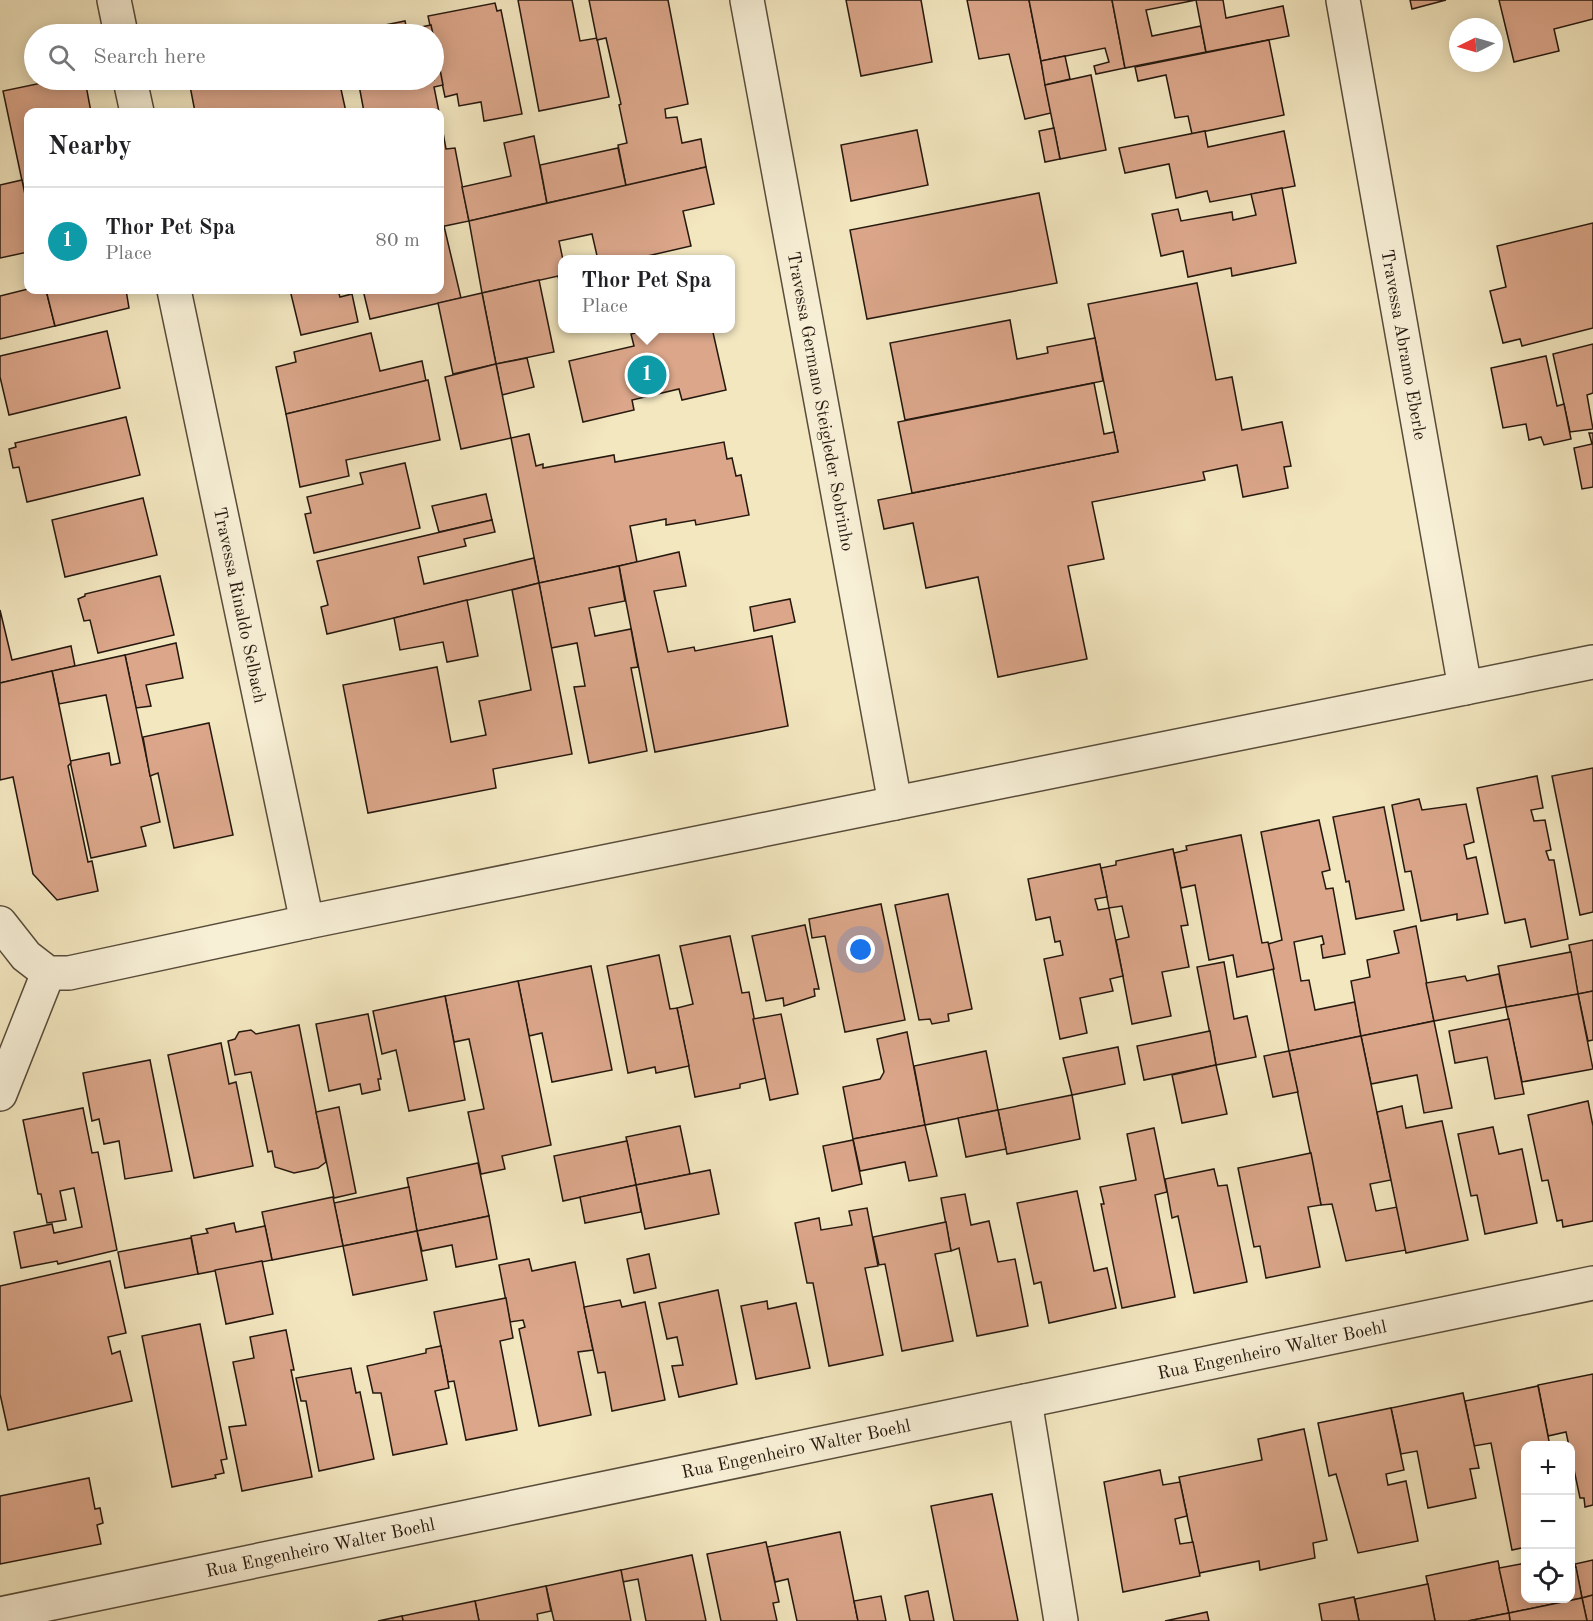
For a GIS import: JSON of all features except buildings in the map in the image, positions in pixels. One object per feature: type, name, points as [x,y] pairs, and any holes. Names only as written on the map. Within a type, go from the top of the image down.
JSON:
[{"type":"street","points":[[114,0],[119,24]]},
{"type":"street","name":"Travessa Germano Steigleder Sobrinho","points":[[747,0],[895,803]]},
{"type":"street","name":"Travessa Abramo Eberle","points":[[1343,0],[1465,688]]},
{"type":"street","points":[[132,90],[136,108]]},
{"type":"street","name":"Travessa Rinaldo Selbach","points":[[175,294],[307,922]]},
{"type":"street","points":[[0,923],[26,956],[48,973],[69,973],[307,922],[1593,662]]},
{"type":"street","points":[[0,1094],[48,973]]},
{"type":"street","name":"Rua Engenheiro Walter Boehl","points":[[0,1614],[1593,1283]]},
{"type":"street","points":[[1025,1401],[1061,1621]]},
{"type":"place","name":"Thor Pet Spa","points":[[647,375]]}]
